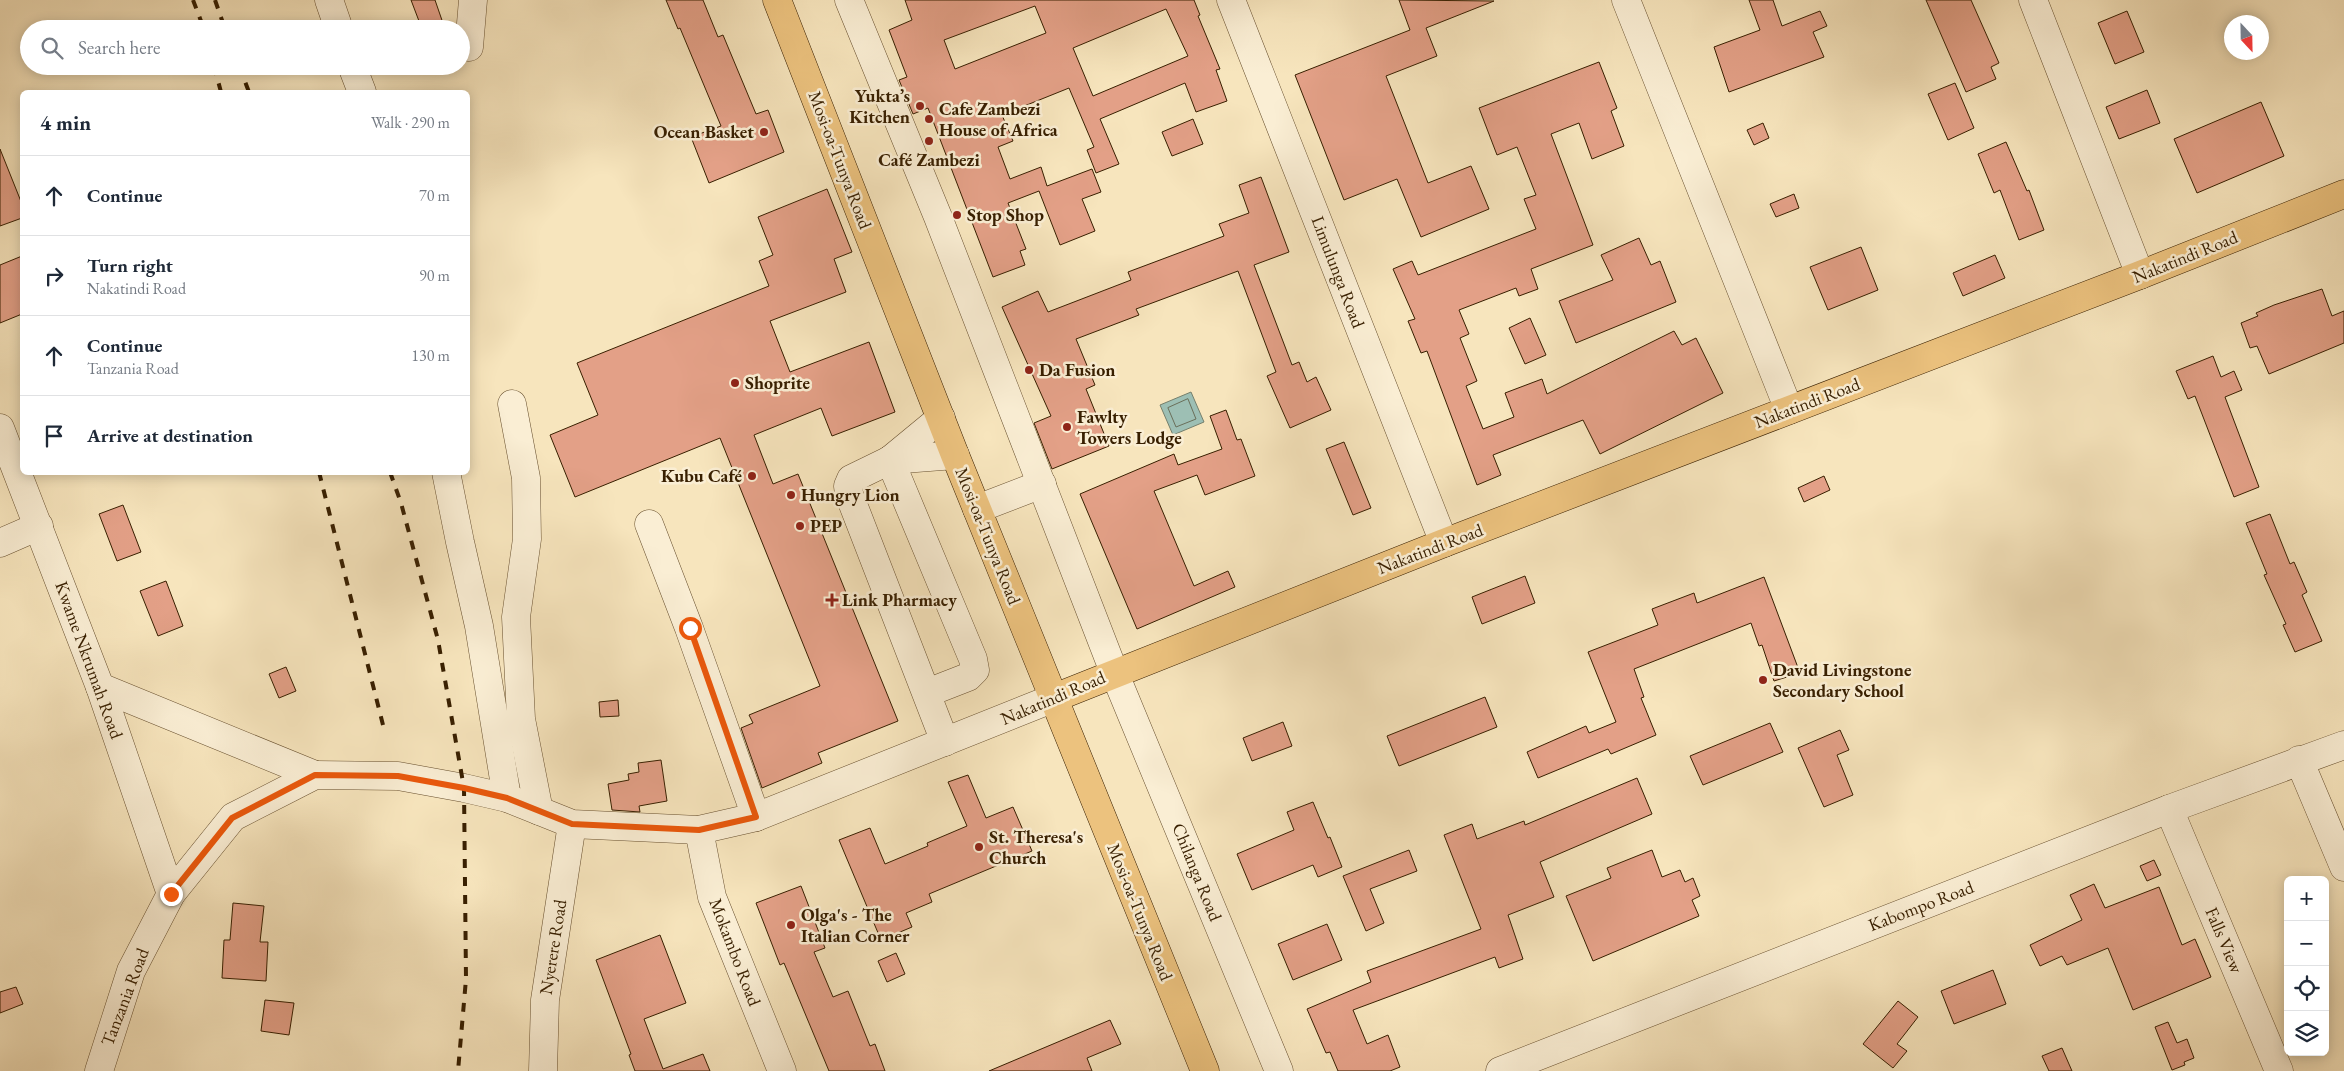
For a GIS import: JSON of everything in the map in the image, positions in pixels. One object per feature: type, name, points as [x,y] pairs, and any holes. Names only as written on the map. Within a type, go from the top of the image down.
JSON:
[{"type":"highway","name":"Mosi-oa-Tunya Road","points":[[777,0],[955,454],[1205,1071]]},
{"type":"highway","name":"Nakatindi Road","points":[[1054,698],[1114,672],[1444,543],[2140,275],[2344,194]]},
{"type":"street","points":[[329,0],[336,20]]},
{"type":"street","points":[[470,37],[474,0]]},
{"type":"street","name":"Chilanga Road","points":[[849,0],[938,217],[1114,672],[1279,1071]]},
{"type":"street","name":"Limulunga Road","points":[[1231,0],[1444,543]]},
{"type":"street","points":[[1626,0],[1789,410]]},
{"type":"street","points":[[2032,0],[2140,275]]},
{"type":"street","points":[[355,75],[361,90]]},
{"type":"street","points":[[512,404],[526,478],[527,539],[516,617],[521,720],[539,811]]},
{"type":"street","points":[[941,418],[890,460],[851,480],[848,486],[849,494],[945,742]]},
{"type":"street","name":"Kwame Nkrumah Road","points":[[0,428],[100,687],[171,894]]},
{"type":"street","points":[[890,460],[955,454]]},
{"type":"street","points":[[890,460],[975,670],[968,677],[927,693]]},
{"type":"street","points":[[447,475],[479,626],[507,798]]},
{"type":"street","points":[[977,509],[1042,484]]},
{"type":"street","points":[[649,524],[690,628],[756,817]]},
{"type":"street","points":[[0,543],[39,526]]},
{"type":"street","points":[[100,687],[315,775]]},
{"type":"street","name":"Nakatindi Road","points":[[507,798],[572,824],[699,830],[756,817],[1054,698]]},
{"type":"street","name":"Kabompo Road","points":[[1500,1071],[2169,809],[2344,745]]},
{"type":"street","points":[[2299,760],[2344,867]]},
{"type":"street","name":"Tanzania Road","points":[[99,1071],[131,971],[171,894],[232,818],[315,775],[398,776],[507,798]]},
{"type":"street","name":"Falls View","points":[[2169,809],[2279,1071]]},
{"type":"street","name":"Nyerere Road","points":[[544,1071],[544,1000],[572,824]]},
{"type":"street","name":"Mokambo Road","points":[[699,830],[712,897],[782,1071]]},
{"type":"water","points":[[1191,392],[1204,422],[1173,435],[1160,405]]},
{"type":"building","points":[[411,0],[435,0],[442,20],[419,20]]},
{"type":"building","points":[[666,0],[703,0],[718,37],[723,35],[756,114],[768,110],[784,152],[709,183],[691,137],[721,126],[680,28],[678,29]]},
{"type":"building","points":[[905,0],[1194,0],[1200,15],[1198,16],[1220,69],[1216,70],[1227,101],[1196,112],[1185,83],[1100,119],[1119,164],[1096,173],[1087,150],[1094,147],[1069,88],[1002,115],[1013,141],[998,147],[1010,179],[1041,167],[1047,186],[1092,169],[1101,192],[1082,199],[1095,231],[1060,245],[1039,191],[1008,203],[1026,249],[1020,251],[1025,265],[993,277],[928,108],[913,114],[899,80],[907,77],[889,30],[912,20]],"holes":[[[1035,6],[1046,33],[955,69],[944,40]],[[1166,9],[1188,56],[1093,96],[1073,48]]]},
{"type":"building","points":[[1399,0],[1494,1],[1426,28],[1437,56],[1386,76],[1428,183],[1471,166],[1489,209],[1421,237],[1397,179],[1344,200],[1295,75],[1410,30]]},
{"type":"building","points":[[1749,0],[1773,0],[1782,26],[1820,11],[1827,26],[1813,32],[1824,57],[1729,92],[1714,47],[1760,30]]},
{"type":"building","points":[[1926,0],[1971,0],[1999,63],[1991,67],[1996,79],[1966,92]]},
{"type":"building","points":[[2127,11],[2144,52],[2115,64],[2098,23]]},
{"type":"building","points":[[1599,62],[1617,108],[1611,111],[1624,146],[1592,159],[1579,123],[1551,134],[1593,245],[1531,269],[1538,289],[1519,296],[1516,288],[1459,310],[1469,334],[1460,338],[1477,381],[1466,386],[1483,429],[1514,417],[1505,393],[1542,379],[1547,394],[1674,331],[1682,345],[1696,338],[1723,393],[1600,454],[1583,420],[1493,455],[1501,475],[1477,485],[1427,351],[1421,353],[1408,321],[1415,319],[1393,269],[1412,261],[1418,275],[1536,229],[1524,199],[1536,195],[1517,147],[1497,155],[1479,108]]},
{"type":"building","points":[[1955,83],[1974,128],[1948,140],[1928,94]]},
{"type":"building","points":[[2147,90],[2160,123],[2119,139],[2106,107]]},
{"type":"building","points":[[2261,102],[2284,156],[2197,193],[2174,139]]},
{"type":"building","points":[[1193,119],[1203,144],[1172,156],[1162,132]]},
{"type":"building","points":[[1763,123],[1769,138],[1754,145],[1747,130]]},
{"type":"building","points":[[2006,142],[2027,191],[2029,190],[2044,230],[2019,240],[2000,190],[1994,193],[1978,154]]},
{"type":"building","points":[[0,149],[20,199],[20,219],[0,226]]},
{"type":"building","points":[[1261,177],[1289,252],[1254,265],[1292,365],[1299,362],[1307,382],[1316,377],[1331,410],[1290,428],[1267,376],[1276,372],[1238,271],[1136,309],[1139,315],[1076,339],[1095,385],[1086,389],[1109,446],[1052,469],[1034,423],[1051,416],[1002,307],[1038,291],[1048,312],[1131,280],[1128,272],[1224,236],[1219,224],[1249,213],[1239,185]]},
{"type":"building","points":[[827,189],[852,252],[834,259],[846,292],[770,321],[790,372],[869,342],[895,412],[832,436],[821,408],[754,435],[773,484],[798,474],[898,721],[818,753],[822,763],[762,788],[741,728],[753,723],[749,715],[820,686],[720,438],[575,497],[550,435],[598,415],[577,363],[769,286],[759,261],[773,255],[758,217]]},
{"type":"building","points":[[1794,194],[1799,208],[1776,217],[1770,204]]},
{"type":"building","points":[[1639,238],[1651,265],[1660,261],[1676,302],[1576,343],[1559,301],[1613,280],[1601,255]]},
{"type":"building","points":[[1861,247],[1878,290],[1828,310],[1810,267]]},
{"type":"building","points":[[1995,255],[2005,278],[1963,296],[1953,273]]},
{"type":"building","points":[[20,257],[20,315],[0,323],[0,265]]},
{"type":"building","points":[[2322,289],[2332,316],[2344,311],[2344,343],[2269,374],[2257,346],[2250,348],[2241,323],[2258,316],[2256,313],[2274,305]]},
{"type":"building","points":[[1530,318],[1546,355],[1525,364],[1509,328]]},
{"type":"building","points":[[2213,356],[2221,377],[2234,371],[2242,390],[2225,397],[2259,487],[2234,497],[2195,396],[2188,399],[2176,371]]},
{"type":"building","points":[[1226,410],[1237,440],[1241,439],[1255,476],[1205,495],[1197,475],[1154,491],[1194,586],[1228,571],[1235,587],[1137,629],[1080,494],[1174,454],[1178,465],[1222,449],[1210,416]]},
{"type":"building","points":[[1344,442],[1371,508],[1353,515],[1326,449]]},
{"type":"building","points":[[1824,476],[1830,490],[1804,502],[1798,488]]},
{"type":"building","points":[[123,505],[141,552],[117,561],[99,514]]},
{"type":"building","points":[[2270,514],[2290,564],[2294,562],[2307,592],[2302,595],[2322,641],[2295,652],[2283,625],[2286,624],[2264,575],[2267,574],[2246,523]]},
{"type":"building","points":[[1525,576],[1535,603],[1482,624],[1472,597]]},
{"type":"building","points":[[1764,577],[1800,673],[1774,681],[1762,645],[1759,646],[1751,623],[1634,669],[1644,697],[1641,698],[1656,735],[1611,754],[1608,749],[1538,778],[1527,752],[1586,726],[1589,733],[1616,722],[1588,652],[1658,625],[1652,609],[1694,593],[1697,603]]},
{"type":"building","points":[[166,581],[183,626],[158,636],[140,591]]},
{"type":"building","points":[[286,667],[296,691],[279,698],[269,674]]},
{"type":"building","points":[[1485,697],[1497,727],[1399,766],[1387,736]]},
{"type":"building","points":[[618,700],[619,716],[600,717],[599,702]]},
{"type":"building","points":[[1283,722],[1292,746],[1252,761],[1243,738]]},
{"type":"building","points":[[1770,723],[1783,752],[1703,785],[1690,756]]},
{"type":"building","points":[[1840,730],[1849,750],[1837,755],[1853,795],[1824,807],[1798,748]]},
{"type":"building","points":[[661,760],[667,801],[639,806],[640,812],[612,810],[608,784],[629,780],[628,774],[639,772],[638,763]]},
{"type":"building","points":[[968,775],[986,818],[1013,807],[1032,851],[929,894],[932,902],[906,913],[912,927],[881,940],[839,840],[870,828],[885,864],[928,846],[927,843],[967,826],[948,782]]},
{"type":"building","points":[[1637,778],[1652,814],[1540,862],[1554,897],[1508,915],[1523,959],[1499,968],[1495,957],[1353,1010],[1367,1044],[1388,1035],[1400,1067],[1390,1071],[1338,1071],[1330,1052],[1326,1053],[1307,1009],[1371,982],[1367,971],[1481,929],[1444,835],[1472,824],[1477,839],[1524,821],[1525,825]]},
{"type":"building","points":[[1313,802],[1342,867],[1318,877],[1313,865],[1252,890],[1237,854],[1294,830],[1287,812]]},
{"type":"building","points":[[1409,850],[1417,871],[1370,889],[1384,923],[1366,931],[1343,876]]},
{"type":"building","points":[[1652,850],[1662,877],[1680,870],[1685,882],[1693,878],[1700,896],[1692,900],[1699,916],[1593,961],[1566,896],[1611,878],[1607,868]]},
{"type":"building","points":[[2154,860],[2161,875],[2147,881],[2140,866]]},
{"type":"building","points":[[2094,884],[2105,908],[2159,887],[2182,945],[2195,939],[2211,977],[2133,1010],[2108,948],[2067,965],[2062,956],[2040,966],[2030,945],[2082,920],[2070,895]]},
{"type":"building","points":[[801,886],[825,948],[814,952],[833,997],[848,991],[870,1046],[875,1044],[885,1071],[829,1071],[784,963],[780,965],[756,903]]},
{"type":"building","points":[[233,903],[264,906],[260,942],[268,942],[266,981],[222,978],[224,940],[230,940]]},
{"type":"building","points":[[1327,924],[1342,960],[1293,980],[1278,944]]},
{"type":"building","points":[[660,935],[686,1003],[644,1019],[663,1069],[703,1054],[710,1071],[635,1071],[629,1055],[631,1054],[596,960]]},
{"type":"building","points":[[896,953],[905,974],[887,982],[878,961]]},
{"type":"building","points":[[1993,970],[2006,1004],[1954,1024],[1941,991]]},
{"type":"building","points":[[16,987],[23,1004],[0,1013],[0,992]]},
{"type":"building","points":[[265,1000],[294,1003],[289,1035],[261,1031]]},
{"type":"building","points":[[1898,1001],[1918,1017],[1897,1044],[1907,1051],[1893,1068],[1863,1044]]},
{"type":"building","points":[[1110,1020],[1121,1044],[1087,1058],[1092,1071],[989,1071]]},
{"type":"building","points":[[2168,1022],[2177,1043],[2187,1039],[2194,1058],[2184,1062],[2185,1065],[2172,1070],[2155,1027]]},
{"type":"building","points":[[2062,1048],[2072,1071],[2049,1071],[2042,1056]]},
{"type":"railway","points":[[193,0],[201,20]]},
{"type":"railway","points":[[215,0],[222,20]]},
{"type":"railway","points":[[216,75],[220,90]]},
{"type":"railway","points":[[242,75],[248,90]]},
{"type":"railway","points":[[320,475],[383,725]]},
{"type":"railway","points":[[391,475],[401,503],[438,640],[464,788],[466,979],[458,1071]]},
{"type":"place","name":"Yukta’s Kitchen","points":[[920,106]]},
{"type":"place","name":"Cafe Zambezi House of Africa","points":[[929,119]]},
{"type":"place","name":"Ocean Basket","points":[[764,132]]},
{"type":"place","name":"Café Zambezi","points":[[929,141]]},
{"type":"place","name":"Stop Shop","points":[[957,215]]},
{"type":"place","name":"Da Fusion","points":[[1029,370]]},
{"type":"place","name":"Shoprite","points":[[735,383]]},
{"type":"place","name":"Fawlty Towers Lodge","points":[[1067,427]]},
{"type":"place","name":"Kubu Café","points":[[752,476]]},
{"type":"place","name":"Hungry Lion","points":[[791,495]]},
{"type":"place","name":"PEP","points":[[800,526]]},
{"type":"place","name":"Link Pharmacy","points":[[832,600]]},
{"type":"place","name":"David Livingstone Secondary School","points":[[1763,680]]},
{"type":"place","name":"St. Theresa's Church","points":[[979,847]]},
{"type":"place","name":"Olga's - The Italian Corner","points":[[791,925]]},
{"type":"route","points":[[171,894],[232,818],[315,775],[398,776],[464,788],[507,798],[572,824],[699,830],[756,817],[718,714],[690,628]]}]
